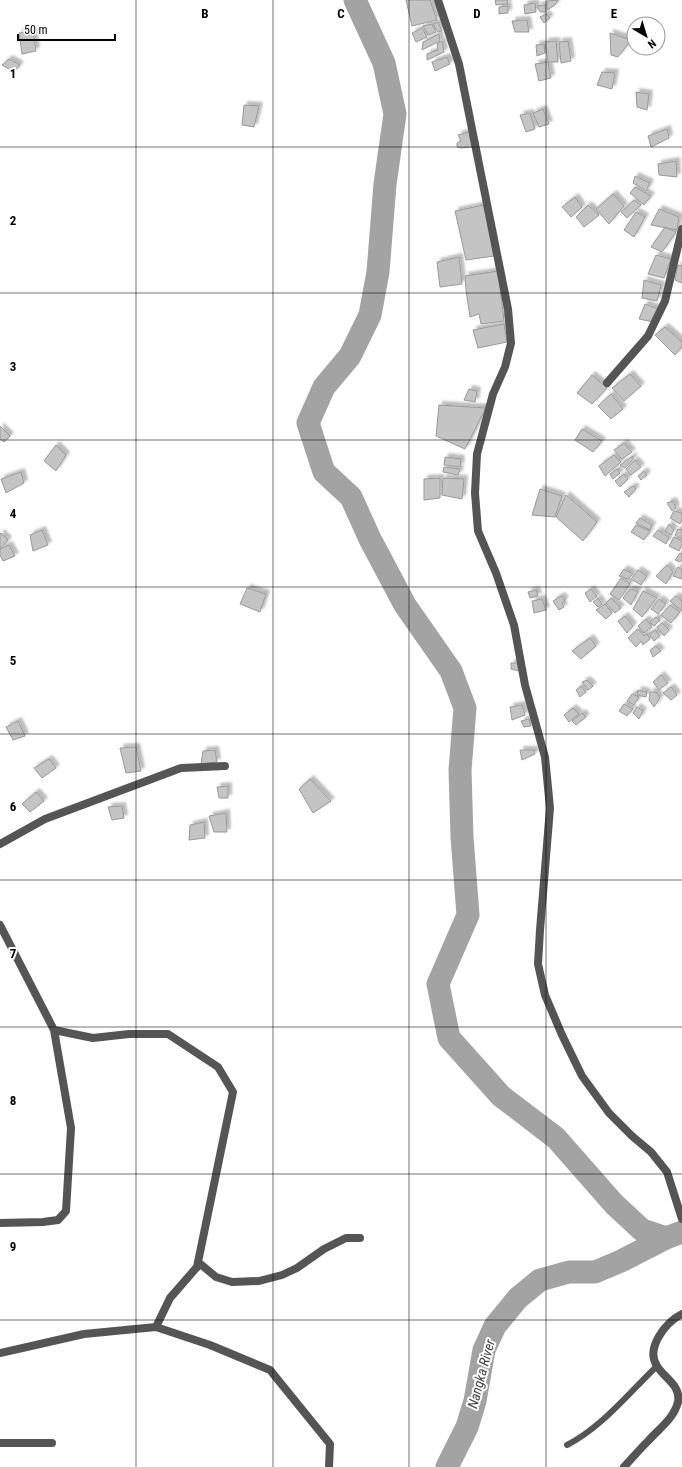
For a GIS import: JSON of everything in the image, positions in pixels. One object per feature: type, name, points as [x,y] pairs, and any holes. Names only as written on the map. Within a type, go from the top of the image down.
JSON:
[{"type":"street","points":[[438,0],[460,64],[508,309],[511,343],[504,367],[493,394],[477,454],[475,494],[478,531],[496,573],[514,625],[525,685],[545,757],[550,808],[538,964],[545,995],[582,1076],[609,1113],[632,1136],[651,1152],[667,1172],[682,1219]]},
{"type":"street","points":[[607,383],[648,336],[665,301],[678,262],[682,229]]},
{"type":"street","points":[[0,844],[45,819],[181,768],[225,766]]},
{"type":"street","points":[[0,925],[54,1030],[71,1128],[66,1211],[58,1220],[44,1222],[0,1223]]},
{"type":"street","points":[[54,1030],[93,1038],[129,1034],[168,1034],[218,1067],[233,1092],[197,1267],[170,1298],[156,1327]]},
{"type":"street","points":[[198,1262],[216,1277],[232,1282],[259,1281],[282,1275],[297,1268],[324,1249],[346,1238],[360,1238]]},
{"type":"street","points":[[624,1467],[667,1421],[675,1411],[680,1400],[673,1384],[657,1366],[654,1358],[655,1345],[658,1336],[669,1322],[682,1314]]},
{"type":"street","points":[[0,1353],[84,1334],[156,1327],[210,1345],[270,1370],[330,1444],[330,1467]]},
{"type":"street","points":[[0,1443],[52,1443]]},
{"type":"lane","points":[[566,1445],[575,1441],[608,1416],[657,1366]]},
{"type":"building","points":[[406,0],[430,0],[437,20],[412,26]]},
{"type":"building","points":[[495,0],[507,0],[508,4],[496,5]]},
{"type":"building","points":[[558,0],[555,5],[547,10],[547,1]]},
{"type":"building","points":[[535,3],[536,12],[525,14],[524,5]]},
{"type":"building","points":[[545,5],[546,12],[540,12],[537,6]]},
{"type":"building","points":[[508,6],[508,13],[499,14],[499,7]]},
{"type":"building","points":[[546,14],[550,18],[544,23],[540,17]]},
{"type":"building","points":[[527,20],[529,32],[515,32],[512,21]]},
{"type":"building","points":[[438,22],[442,31],[438,32],[433,24]]},
{"type":"building","points":[[432,24],[436,32],[428,35],[423,26]]},
{"type":"building","points":[[422,28],[427,37],[416,42],[412,33]]},
{"type":"building","points":[[33,31],[36,51],[22,54],[19,33]]},
{"type":"building","points":[[610,33],[626,38],[626,47],[618,57],[611,55]]},
{"type":"building","points":[[439,34],[440,41],[422,50],[423,42]]},
{"type":"building","points":[[442,41],[444,52],[427,60],[427,54],[438,50],[437,44]]},
{"type":"building","points":[[556,41],[558,62],[548,62],[545,42]]},
{"type":"building","points":[[568,41],[571,61],[561,63],[559,42]]},
{"type":"building","points":[[544,44],[545,53],[537,56],[536,45]]},
{"type":"building","points":[[447,57],[450,64],[435,71],[432,62]]},
{"type":"building","points":[[9,59],[20,65],[14,72],[2,65]]},
{"type":"building","points":[[548,62],[551,78],[539,81],[535,64]]},
{"type":"building","points":[[602,72],[615,73],[612,89],[597,85]]},
{"type":"building","points":[[636,92],[649,94],[647,110],[637,107]]},
{"type":"building","points":[[244,105],[259,106],[254,127],[242,125]]},
{"type":"building","points":[[543,109],[549,124],[539,127],[533,113]]},
{"type":"building","points":[[530,113],[535,129],[526,132],[520,115]]},
{"type":"building","points":[[667,129],[669,138],[651,147],[648,136]]},
{"type":"building","points":[[469,132],[472,147],[457,147],[457,143],[461,141],[458,135]]},
{"type":"building","points":[[676,161],[677,177],[659,175],[658,164]]},
{"type":"building","points":[[635,176],[650,183],[646,191],[633,183]]},
{"type":"building","points":[[635,187],[651,196],[644,205],[630,193]]},
{"type":"building","points":[[613,194],[624,206],[609,224],[596,209]]},
{"type":"building","points":[[575,197],[582,207],[571,217],[562,207]]},
{"type":"building","points":[[634,200],[641,205],[627,218],[621,212]]},
{"type":"building","points":[[484,205],[494,256],[466,260],[455,211]]},
{"type":"building","points":[[588,205],[599,215],[584,227],[576,217]]},
{"type":"building","points":[[659,209],[679,217],[677,230],[651,225]]},
{"type":"building","points":[[636,212],[645,217],[634,237],[624,230]]},
{"type":"building","points":[[665,227],[676,232],[662,252],[651,247]]},
{"type":"building","points":[[656,255],[671,259],[664,278],[648,274]]},
{"type":"building","points":[[459,257],[462,284],[440,287],[437,262]]},
{"type":"building","points":[[678,265],[682,266],[682,283],[675,280]]},
{"type":"building","points":[[498,271],[504,321],[481,324],[479,314],[470,317],[465,276]]},
{"type":"building","points":[[644,280],[661,285],[657,301],[642,298]]},
{"type":"building","points":[[645,304],[659,309],[653,322],[639,319]]},
{"type":"building","points":[[504,324],[507,342],[478,348],[473,330]]},
{"type":"building","points":[[665,327],[682,342],[682,347],[675,355],[655,335]]},
{"type":"building","points":[[630,374],[641,386],[624,401],[612,388]]},
{"type":"building","points":[[592,375],[607,388],[592,404],[577,393]]},
{"type":"building","points":[[469,389],[477,391],[475,402],[464,400]]},
{"type":"building","points":[[611,394],[623,409],[611,419],[598,406]]},
{"type":"building","points":[[439,405],[486,408],[465,449],[436,436]]},
{"type":"building","points":[[0,426],[10,436],[4,442],[0,439]]},
{"type":"building","points":[[582,429],[602,441],[593,452],[575,440]]},
{"type":"building","points":[[624,443],[632,452],[622,459],[614,450]]},
{"type":"building","points":[[56,445],[66,455],[56,471],[44,461]]},
{"type":"building","points":[[614,455],[621,462],[605,476],[599,466]]},
{"type":"building","points":[[633,456],[633,459],[625,468],[620,465]]},
{"type":"building","points":[[445,457],[461,459],[460,467],[444,465]]},
{"type":"building","points":[[635,460],[641,467],[631,475],[626,469]]},
{"type":"building","points":[[444,467],[460,469],[458,475],[443,472]]},
{"type":"building","points":[[617,469],[620,473],[613,479],[610,474]]},
{"type":"building","points":[[644,471],[647,475],[641,480],[638,476]]},
{"type":"building","points":[[21,472],[24,483],[6,493],[1,479]]},
{"type":"building","points":[[624,474],[628,479],[620,487],[615,481]]},
{"type":"building","points":[[440,478],[440,498],[424,500],[424,479]]},
{"type":"building","points":[[443,478],[464,479],[462,499],[442,495]]},
{"type":"building","points":[[633,486],[636,489],[629,497],[624,492]]},
{"type":"building","points":[[540,489],[562,496],[555,517],[532,515]]},
{"type":"building","points":[[566,495],[597,522],[583,541],[556,517]]},
{"type":"building","points":[[673,501],[676,508],[672,511],[667,503]]},
{"type":"building","points":[[674,511],[682,513],[680,524],[670,518]]},
{"type":"building","points":[[640,518],[652,525],[650,530],[636,523]]},
{"type":"building","points":[[669,524],[674,530],[671,535],[665,531]]},
{"type":"building","points":[[636,525],[650,531],[644,540],[631,532]]},
{"type":"building","points":[[678,529],[682,530],[682,539],[675,535]]},
{"type":"building","points":[[42,530],[48,545],[33,551],[30,535]]},
{"type":"building","points":[[658,530],[669,538],[666,544],[653,536]]},
{"type":"building","points":[[1,533],[8,540],[0,549],[0,534]]},
{"type":"building","points":[[674,537],[682,541],[679,551],[669,546]]},
{"type":"building","points":[[9,545],[15,556],[3,561],[0,555],[0,549]]},
{"type":"building","points":[[680,553],[682,554],[682,560],[680,562],[675,560]]},
{"type":"building","points":[[667,565],[673,572],[666,584],[656,576]]},
{"type":"building","points":[[678,567],[682,570],[682,579],[673,576]]},
{"type":"building","points":[[624,569],[633,574],[628,579],[619,576]]},
{"type":"building","points":[[638,570],[647,576],[641,585],[631,579]]},
{"type":"building","points":[[621,578],[630,584],[619,600],[610,594]]},
{"type":"building","points":[[247,588],[266,594],[260,612],[240,604]]},
{"type":"building","points":[[591,589],[597,596],[590,602],[585,593]]},
{"type":"building","points":[[630,589],[638,591],[631,605],[623,598]]},
{"type":"building","points":[[536,590],[538,596],[530,598],[528,592]]},
{"type":"building","points":[[643,591],[657,598],[642,617],[633,609]]},
{"type":"building","points":[[561,596],[565,600],[562,603],[564,607],[559,610],[553,601]]},
{"type":"building","points":[[676,596],[682,601],[682,611],[670,601]]},
{"type":"building","points":[[598,598],[602,604],[598,607],[593,602]]},
{"type":"building","points":[[611,598],[621,608],[615,613],[606,603]]},
{"type":"building","points":[[542,599],[546,610],[534,613],[532,601]]},
{"type":"building","points":[[659,599],[666,604],[658,614],[651,609]]},
{"type":"building","points":[[605,604],[612,613],[606,619],[596,610]]},
{"type":"building","points":[[670,605],[680,612],[671,623],[661,615]]},
{"type":"building","points":[[625,616],[633,626],[627,633],[618,621]]},
{"type":"building","points":[[656,617],[660,620],[654,626],[650,622]]},
{"type":"building","points":[[646,619],[652,627],[644,633],[638,626]]},
{"type":"building","points":[[662,623],[669,630],[664,636],[657,627]]},
{"type":"building","points":[[638,629],[644,636],[647,634],[650,639],[643,645],[641,641],[636,647],[628,638]]},
{"type":"building","points":[[655,630],[660,636],[654,641],[649,634]]},
{"type":"building","points":[[590,638],[596,646],[581,659],[572,651]]},
{"type":"building","points":[[656,646],[661,651],[653,657],[650,650]]},
{"type":"building","points":[[511,663],[518,663],[519,671],[511,669]]},
{"type":"building","points":[[661,675],[668,683],[659,690],[653,682]]},
{"type":"building","points":[[587,680],[593,686],[588,690],[582,682]]},
{"type":"building","points":[[581,686],[586,692],[580,697],[576,690]]},
{"type":"building","points":[[671,687],[677,695],[671,700],[663,693]]},
{"type":"building","points":[[638,690],[647,692],[646,697],[637,695]]},
{"type":"building","points":[[650,692],[656,692],[660,698],[654,707],[649,700]]},
{"type":"building","points":[[632,694],[639,697],[634,705],[627,701]]},
{"type":"building","points":[[624,704],[633,709],[627,716],[619,711]]},
{"type":"building","points":[[522,705],[525,715],[512,720],[510,707]]},
{"type":"building","points":[[637,707],[643,711],[639,719],[633,713]]},
{"type":"building","points":[[573,708],[579,714],[569,722],[564,715]]},
{"type":"building","points":[[582,713],[586,717],[576,725],[572,721]]},
{"type":"building","points":[[529,719],[531,726],[524,727],[521,721]]},
{"type":"building","points":[[18,721],[25,736],[13,740],[6,727]]},
{"type":"building","points":[[136,747],[141,771],[126,773],[120,748]]},
{"type":"building","points":[[215,750],[217,762],[201,764],[203,751]]},
{"type":"building","points":[[520,750],[534,750],[535,754],[522,760]]},
{"type":"building","points":[[49,759],[56,768],[42,778],[34,768]]},
{"type":"building","points":[[310,779],[331,801],[313,813],[299,789]]},
{"type":"building","points":[[228,786],[228,798],[219,798],[217,787]]},
{"type":"building","points":[[36,792],[44,801],[30,812],[22,804]]},
{"type":"building","points":[[122,806],[124,818],[112,820],[108,807]]},
{"type":"building","points":[[226,813],[227,832],[214,832],[209,816]]},
{"type":"building","points":[[204,822],[205,838],[189,840],[190,825]]},
{"type":"waterway","points":[[355,0],[384,63],[395,114],[385,184],[378,272],[370,315],[350,356],[324,387],[308,423],[324,472],[351,497],[370,539],[405,605],[451,671],[465,708],[460,770],[462,837],[468,915],[438,984],[449,1038],[501,1096],[556,1138],[614,1204],[642,1230],[666,1238]]},
{"type":"waterway","name":"Nangka River","points":[[447,1467],[467,1427],[475,1401],[484,1350],[495,1326],[518,1298],[540,1280],[569,1272],[595,1272],[621,1261],[666,1238],[682,1232]]}]
